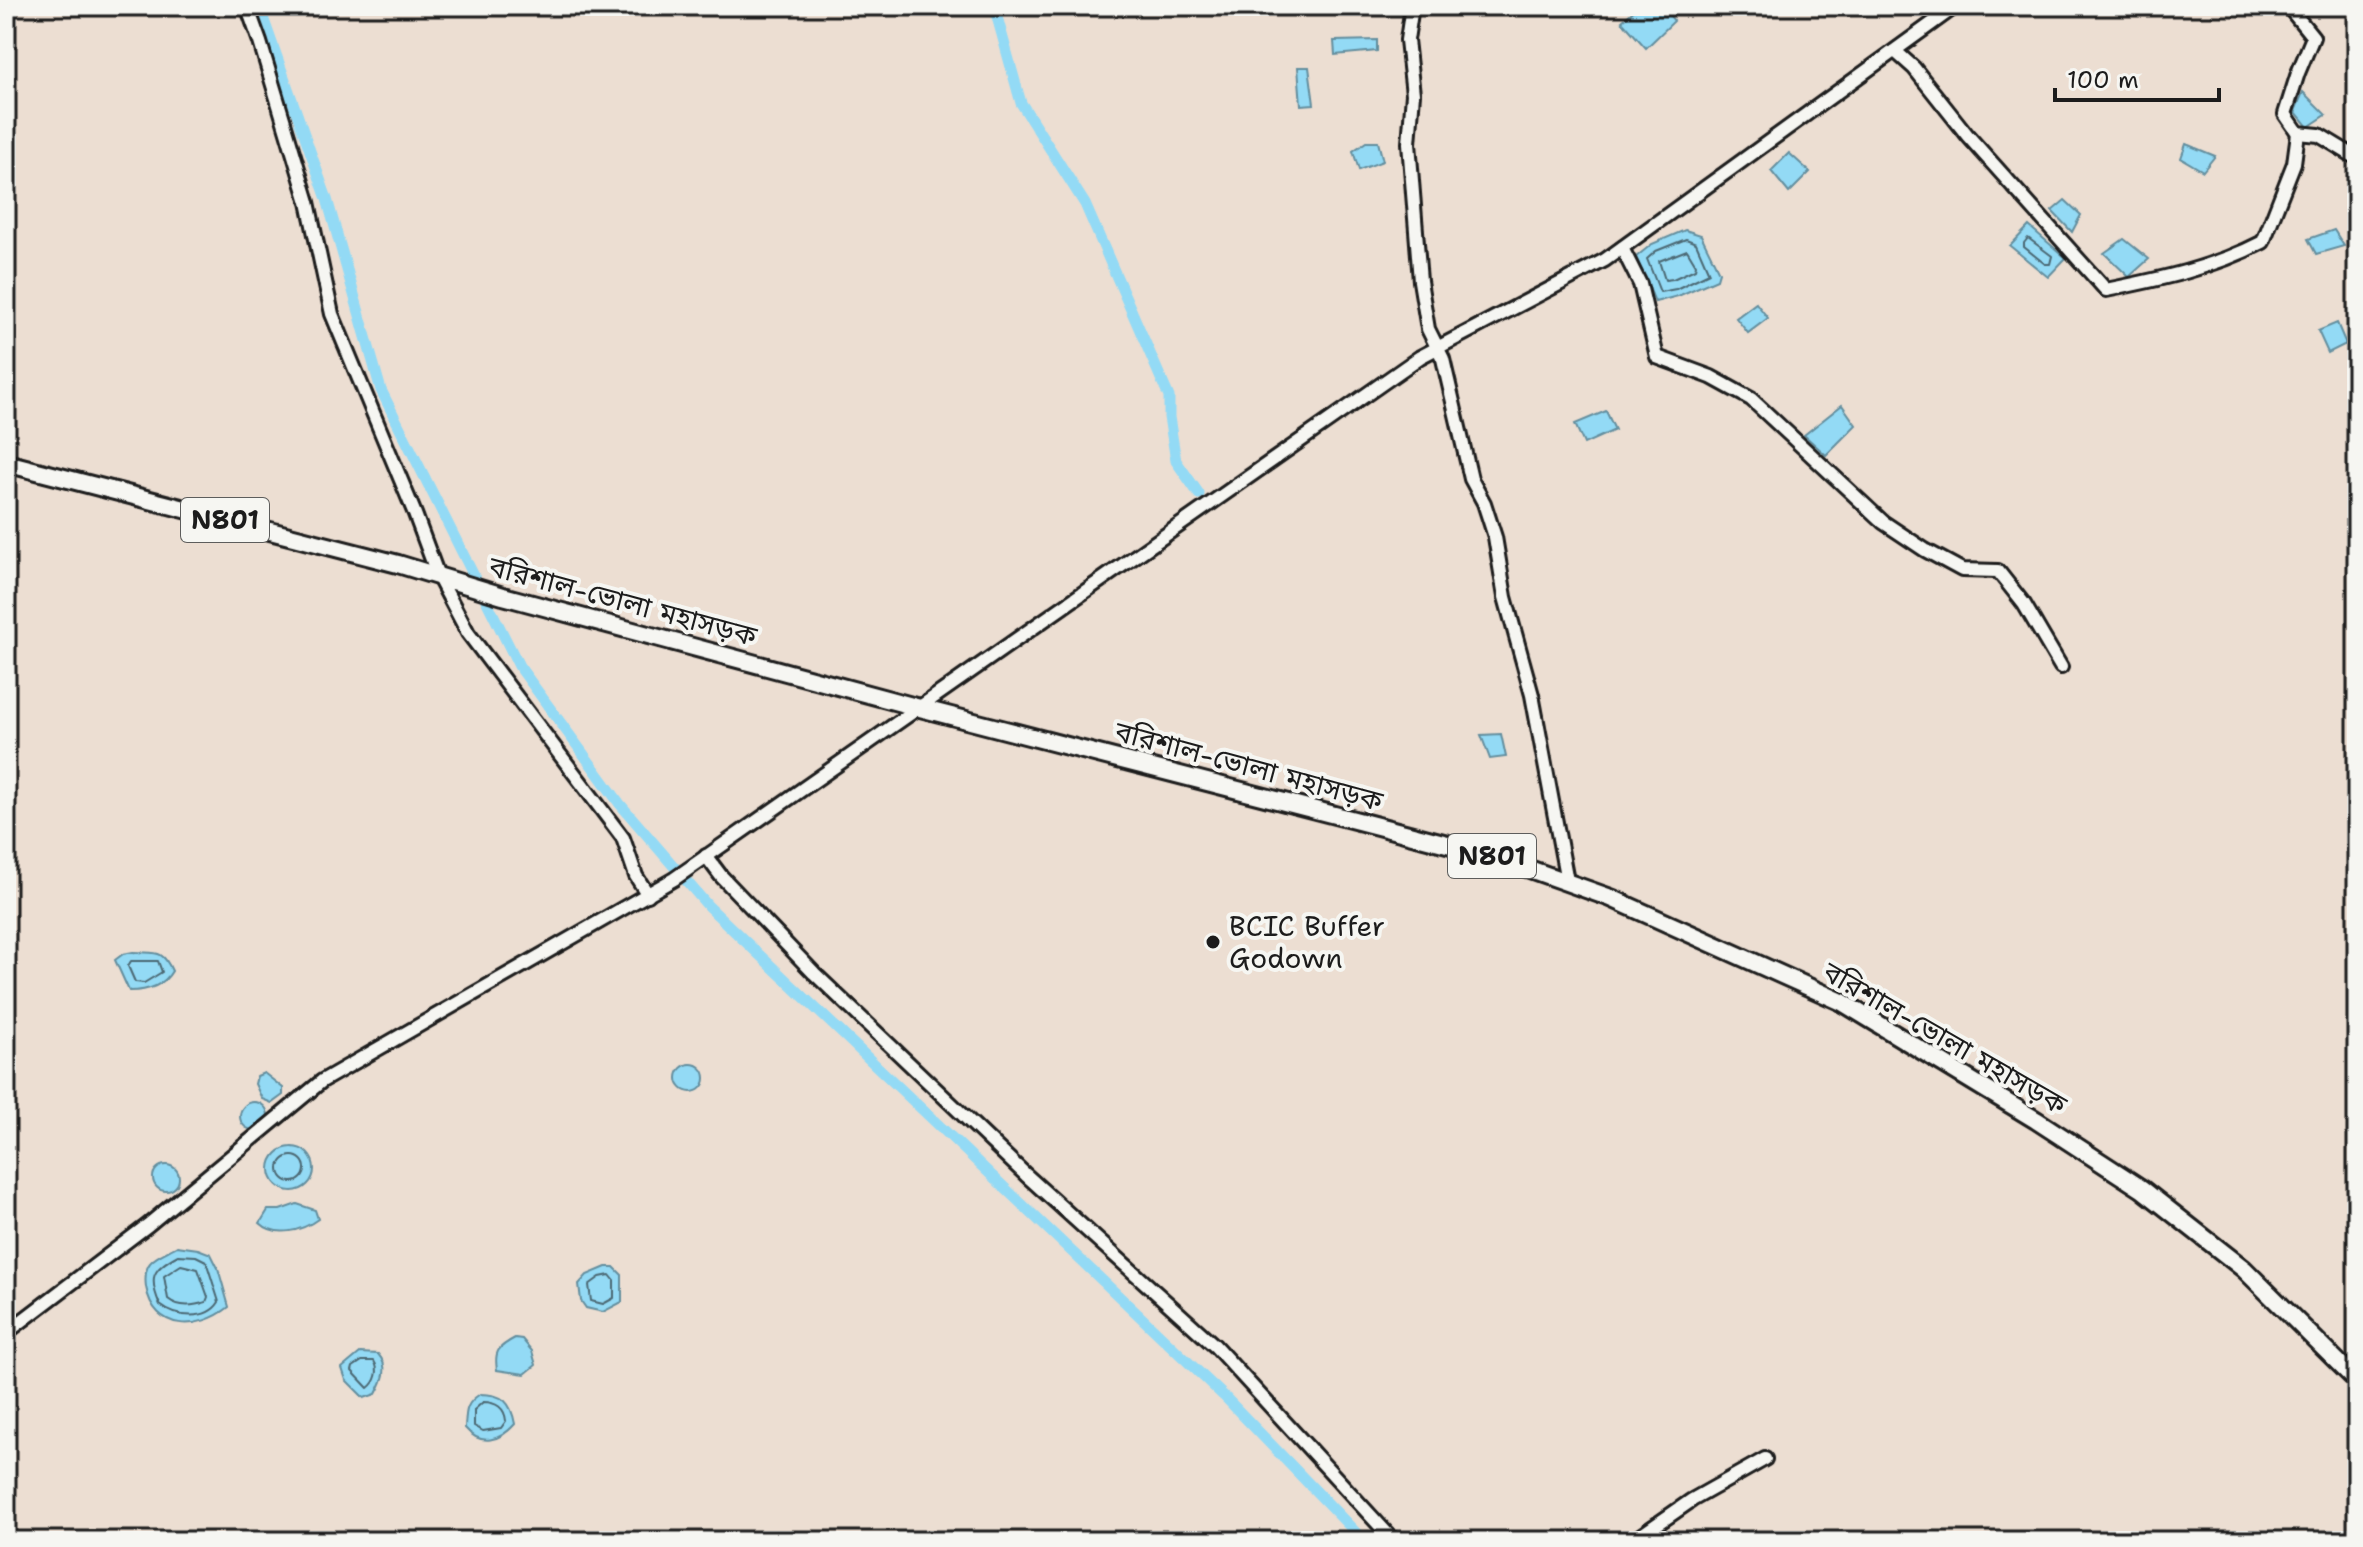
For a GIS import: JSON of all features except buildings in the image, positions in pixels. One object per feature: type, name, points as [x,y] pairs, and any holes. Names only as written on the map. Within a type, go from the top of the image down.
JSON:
[{"type":"highway","name":"বরিশাল-ভোলা মহাসড়ক","points":[[6,463],[916,707],[1490,855],[1611,898],[1842,1002],[2036,1120],[2142,1189],[2244,1269],[2357,1381]]},
{"type":"street","points":[[247,6],[308,202],[332,314],[441,578],[468,633],[623,838],[636,876],[648,895]]},
{"type":"street","points":[[1412,6],[1407,40],[1413,94],[1409,143],[1420,281],[1428,329],[1447,373],[1471,479],[1484,503],[1495,537],[1505,597],[1532,695],[1567,881]]},
{"type":"street","points":[[6,1333],[148,1225],[322,1081],[674,879],[1407,365],[1605,260],[1956,6]]},
{"type":"street","points":[[1895,51],[1914,68],[1968,136],[2106,290],[2226,261],[2263,242],[2294,163],[2298,133],[2285,114],[2313,37],[2288,6]]},
{"type":"street","points":[[2298,133],[2319,135],[2357,158]]},
{"type":"street","points":[[1622,248],[1640,284],[1657,357],[1711,377],[1751,399],[1883,522],[1925,550],[1962,570],[1998,571],[2024,604],[2061,667]]},
{"type":"street","points":[[701,859],[825,984],[1026,1175],[1215,1346],[1394,1541]]},
{"type":"street","points":[[1633,1541],[1692,1500],[1765,1459]]},
{"type":"water","points":[[1639,6],[1662,6],[1674,21],[1646,48],[1622,21]]},
{"type":"water","points":[[1377,40],[1377,51],[1335,55],[1334,41]]},
{"type":"water","points":[[1298,67],[1309,67],[1314,104],[1301,105]]},
{"type":"water","points":[[2303,92],[2326,115],[2308,127],[2295,111]]},
{"type":"water","points":[[1366,142],[1378,142],[1383,161],[1359,170],[1353,151]]},
{"type":"water","points":[[2186,144],[2215,156],[2203,171],[2181,158]]},
{"type":"water","points":[[1789,153],[1810,172],[1789,193],[1771,171]]},
{"type":"water","points":[[2065,200],[2081,215],[2072,232],[2052,211]]},
{"type":"water","points":[[2029,226],[2066,258],[2048,277],[2010,246]]},
{"type":"water","points":[[1685,230],[1701,235],[1719,272],[1717,279],[1655,302],[1636,257],[1652,244]]},
{"type":"water","points":[[2334,230],[2344,246],[2316,254],[2308,239]]},
{"type":"water","points":[[2124,239],[2149,259],[2129,277],[2104,253]]},
{"type":"water","points":[[1756,303],[1768,318],[1748,333],[1736,318]]},
{"type":"water","points":[[2337,323],[2346,344],[2328,353],[2318,331]]},
{"type":"water","points":[[1842,405],[1856,425],[1826,455],[1804,435]]},
{"type":"water","points":[[1606,411],[1615,430],[1584,444],[1575,424]]},
{"type":"water","points":[[1501,734],[1506,757],[1490,759],[1481,735]]},
{"type":"water","points":[[133,952],[161,955],[172,971],[154,987],[129,991],[115,960]]},
{"type":"water","points":[[691,1064],[701,1068],[705,1078],[701,1088],[691,1092],[681,1088],[677,1078],[681,1068]]},
{"type":"water","points":[[264,1073],[283,1088],[283,1095],[272,1103],[262,1099],[255,1084],[257,1076]]},
{"type":"water","points":[[254,1102],[264,1106],[268,1116],[264,1126],[254,1130],[244,1126],[240,1116],[244,1106]]},
{"type":"water","points":[[292,1147],[307,1154],[314,1169],[307,1184],[292,1191],[277,1184],[270,1169],[277,1154]]},
{"type":"water","points":[[166,1165],[175,1169],[179,1178],[175,1187],[166,1191],[157,1187],[153,1178],[157,1169]]},
{"type":"water","points":[[297,1204],[315,1210],[318,1219],[289,1231],[266,1228],[260,1223],[268,1210],[280,1210]]},
{"type":"water","points":[[177,1246],[211,1254],[229,1307],[217,1315],[192,1323],[179,1323],[158,1312],[146,1287],[146,1271],[152,1260]]},
{"type":"water","points":[[614,1267],[622,1275],[622,1302],[603,1312],[586,1308],[581,1301],[579,1284],[587,1275]]},
{"type":"water","points":[[515,1338],[522,1339],[532,1351],[536,1365],[525,1374],[497,1370],[498,1350]]},
{"type":"water","points":[[360,1353],[378,1354],[384,1364],[383,1379],[376,1394],[364,1398],[346,1380],[342,1368]]},
{"type":"water","points":[[480,1394],[500,1398],[511,1410],[515,1424],[497,1438],[477,1438],[465,1428],[467,1408]]},
{"type":"waterway","points":[[259,6],[327,199],[381,390],[519,666],[620,804],[708,906],[1227,1399],[1364,1541]]},
{"type":"waterway","points":[[994,6],[1021,103],[1085,204],[1169,397],[1176,461],[1199,494]]},
{"type":"place","name":"BCIC Buffer Godown","points":[[1213,942]]}]
